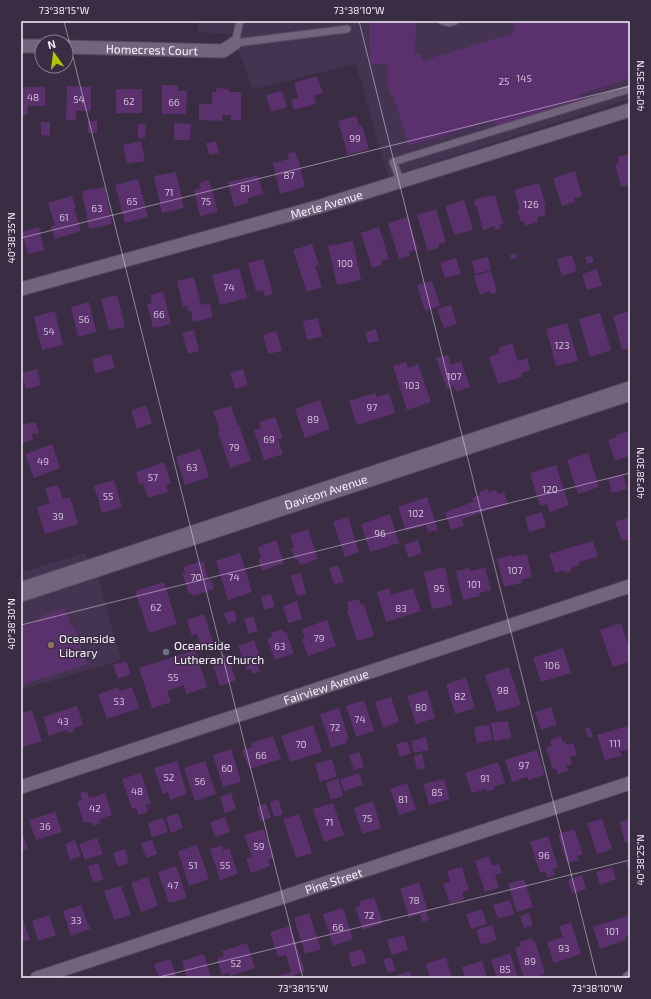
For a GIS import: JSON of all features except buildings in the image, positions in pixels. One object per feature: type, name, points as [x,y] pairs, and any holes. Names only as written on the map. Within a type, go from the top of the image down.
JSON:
[{"type":"main road","name":"Davison Avenue","points":[[21,592],[630,391]]},
{"type":"street","name":"Homecrest Court","points":[[74,47],[223,51],[235,43]]},
{"type":"street","points":[[21,46],[34,46]]},
{"type":"street","name":"Merle Avenue","points":[[21,289],[321,206],[630,110]]},
{"type":"street","name":"Fairview Avenue","points":[[21,787],[630,586]]},
{"type":"street","name":"Pine Street","points":[[37,978],[630,783]]},
{"type":"lane","points":[[240,21],[235,43],[347,29]]},
{"type":"lane","points":[[442,21],[449,23],[456,21]]},
{"type":"lane","points":[[401,182],[394,162],[630,89]]},
{"type":"shaded area","points":[[198,21],[630,21],[630,99],[388,177],[356,64],[253,89],[232,34],[198,32]]},
{"type":"shaded area","points":[[85,553],[99,580],[121,660],[21,690],[21,572]]},
{"type":"place","name":"Oceanside Library","points":[[51,645]]},
{"type":"place","name":"Oceanside Lutheran Church","points":[[166,652]]}]
